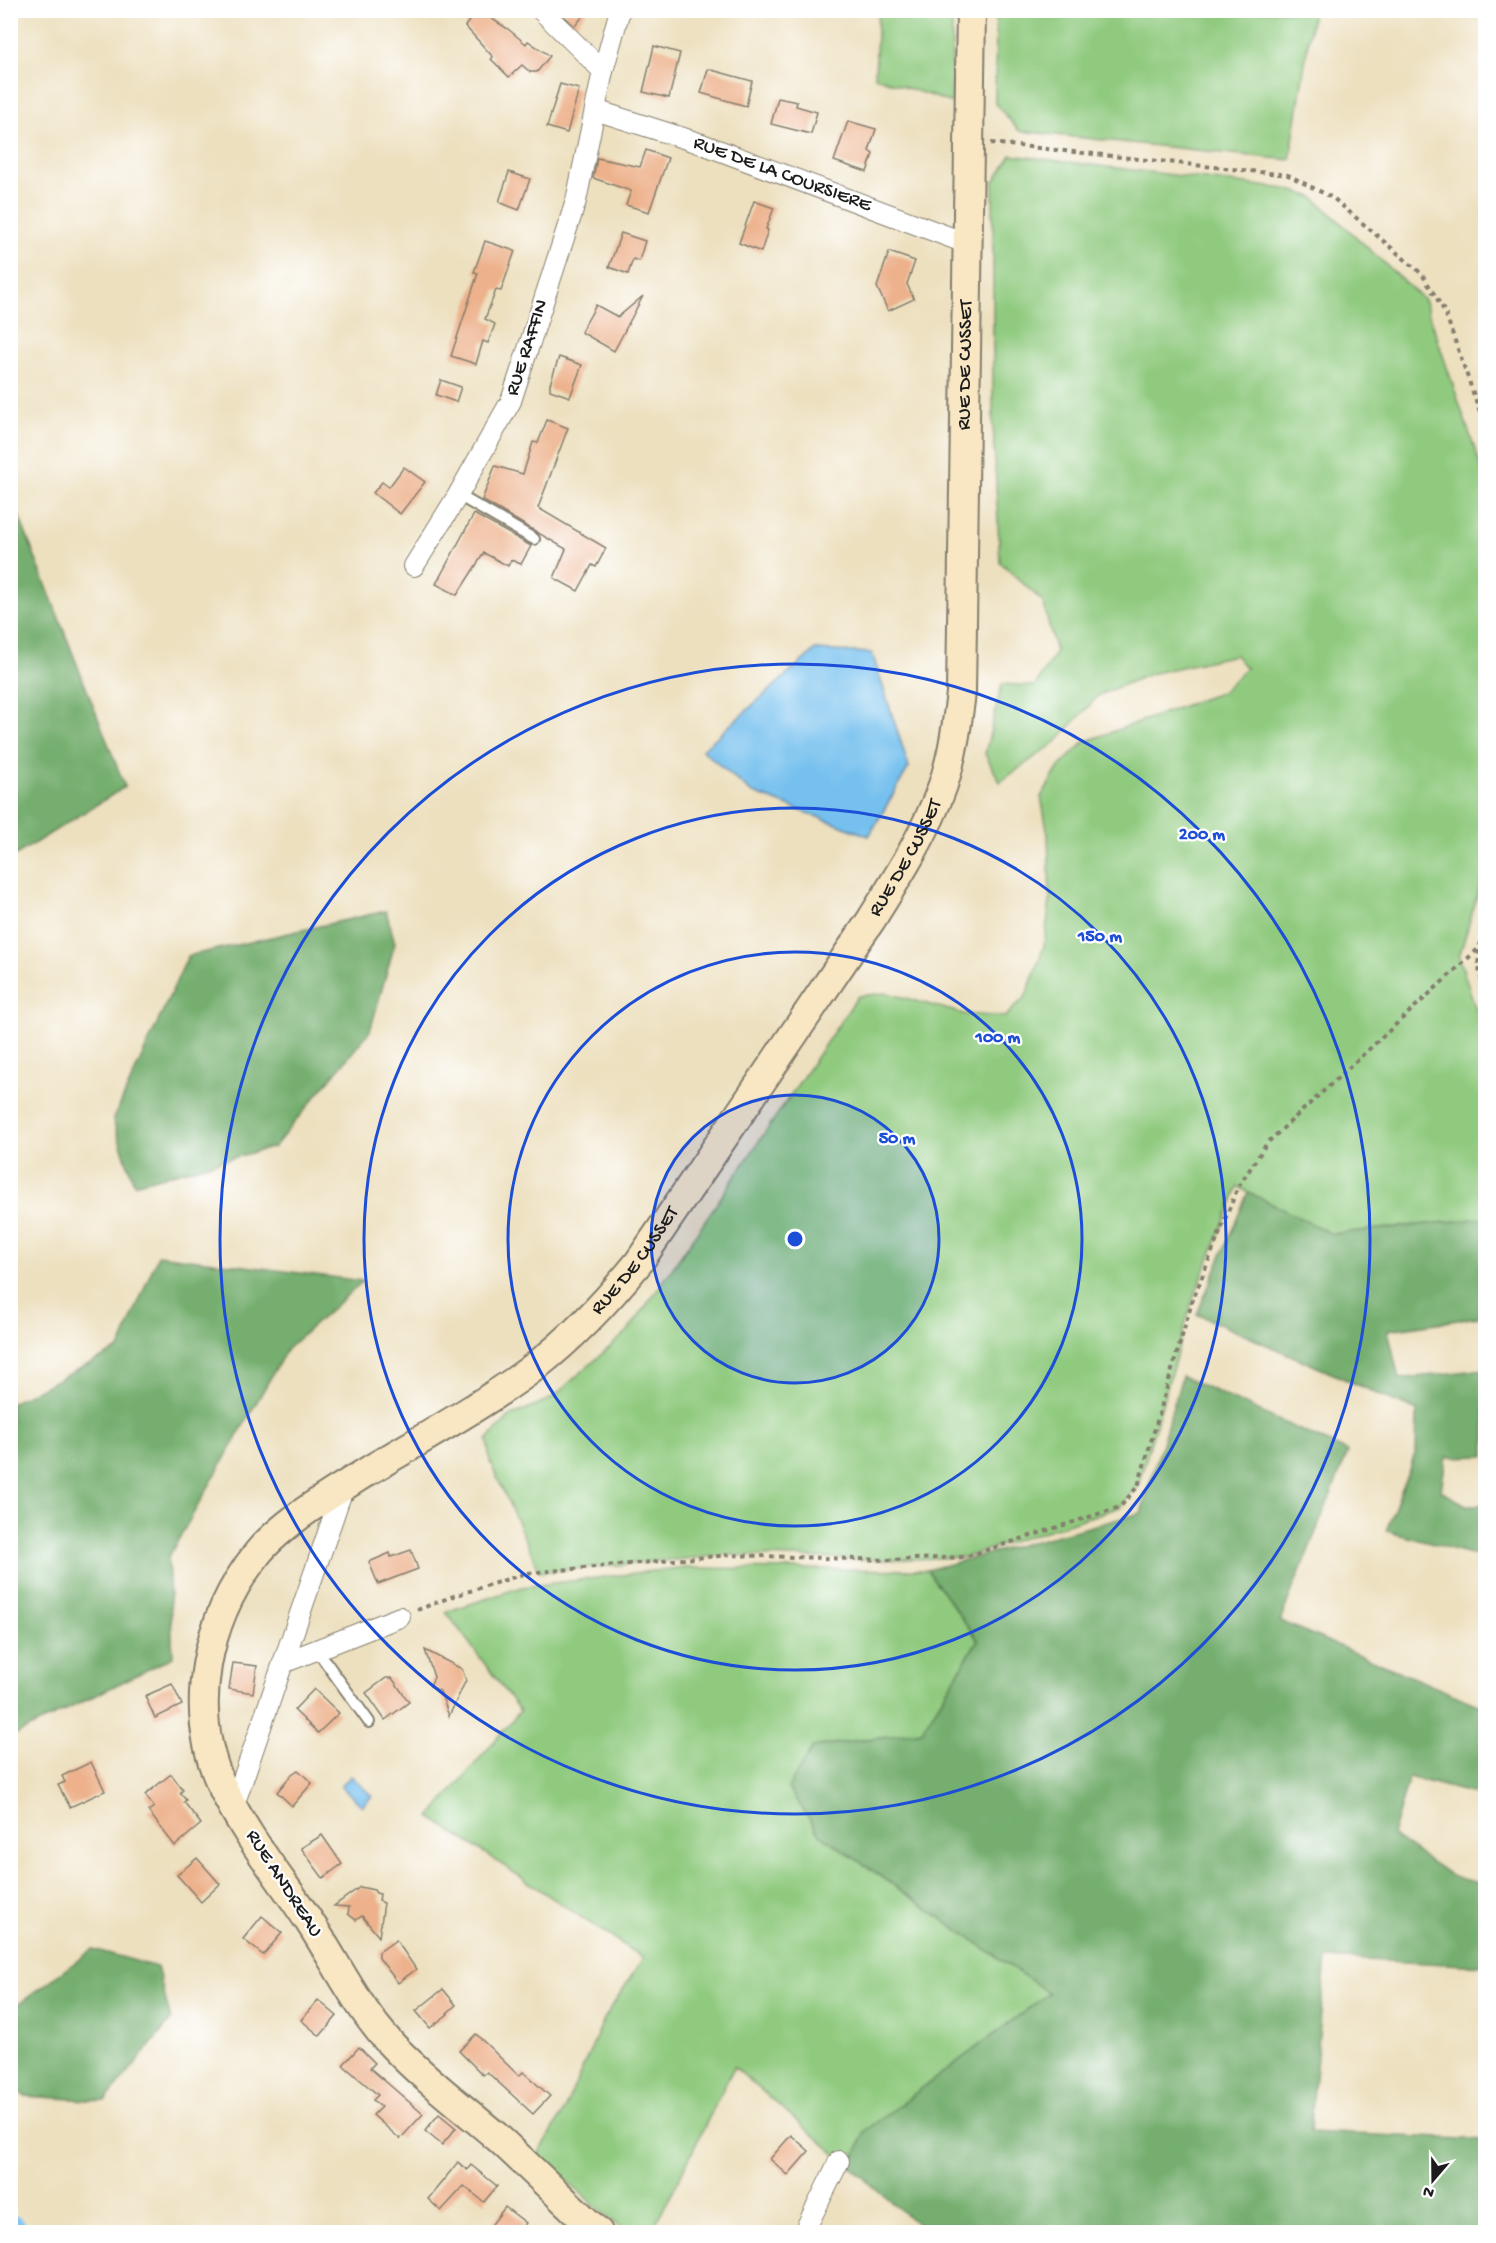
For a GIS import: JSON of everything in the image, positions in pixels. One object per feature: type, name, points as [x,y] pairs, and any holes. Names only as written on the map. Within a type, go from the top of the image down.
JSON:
[{"type":"street","points":[[541,10],[603,70]]},
{"type":"street","name":"RUE RAFFIN","points":[[414,566],[458,495],[511,401],[576,201],[603,70],[620,10]]},
{"type":"street","name":"RUE DE CUSSET","points":[[344,1486],[485,1400],[537,1365],[573,1335],[608,1300],[639,1262],[865,930],[904,867],[943,785],[955,736],[961,693],[971,10]]},
{"type":"street","name":"RUE DE LA COURSIERE","points":[[595,110],[702,144],[968,244]]},
{"type":"street","points":[[233,1808],[344,1486]]},
{"type":"street","name":"RUE ANDREAU","points":[[344,1486],[297,1517],[258,1551],[234,1587],[217,1623],[206,1665],[204,1706],[209,1749],[220,1782],[233,1808],[309,1922],[369,2018],[390,2044],[498,2139],[598,2232]]},
{"type":"street","points":[[283,1662],[400,1617]]},
{"type":"street","points":[[804,2232],[839,2161]]},
{"type":"lane","points":[[458,495],[534,539]]},
{"type":"lane","points":[[317,1650],[369,1722]]},
{"type":"path","points":[[969,141],[1288,175],[1333,198],[1422,274],[1445,312],[1485,430]]},
{"type":"path","points":[[1485,924],[1478,949],[1477,970],[1485,996]]},
{"type":"path","points":[[400,1617],[451,1597],[527,1573],[729,1555],[888,1560],[964,1557],[1120,1507],[1138,1486],[1192,1302],[1238,1187],[1267,1143],[1478,949]]},
{"type":"path","points":[[1477,970],[1485,972]]},
{"type":"green space","points":[[878,11],[952,11],[952,103],[875,77]]},
{"type":"green space","points":[[996,11],[1313,11],[1290,160],[1019,131],[995,103]]},
{"type":"green space","points":[[1011,155],[1286,189],[1313,197],[1424,300],[1485,479],[1485,870],[1459,957],[1485,1038],[1485,1218],[1331,1234],[1238,1187],[1192,1302],[1138,1486],[1120,1507],[965,1557],[888,1560],[729,1555],[540,1572],[490,1462],[487,1440],[509,1417],[552,1398],[628,1331],[858,996],[887,993],[964,1014],[1005,1017],[1026,996],[1044,946],[1050,901],[1048,835],[1041,797],[1059,767],[1084,742],[1222,692],[1246,668],[1235,655],[1150,674],[1099,695],[1056,742],[1000,782],[985,754],[1002,684],[1035,686],[1056,652],[1043,602],[1000,562],[993,425],[993,183]]},
{"type":"green space","points":[[10,493],[125,787],[11,858],[10,858]]},
{"type":"green space","points":[[386,911],[395,943],[370,1031],[274,1147],[134,1184],[113,1120],[188,956]]},
{"type":"green space","points":[[1248,1192],[1332,1234],[1485,1218],[1485,1316],[1388,1330],[1399,1379],[1485,1369],[1485,1456],[1446,1457],[1441,1491],[1466,1505],[1485,1505],[1485,1558],[1386,1531],[1416,1451],[1417,1411],[1197,1314]]},
{"type":"green space","points":[[158,1255],[363,1281],[287,1349],[168,1558],[173,1657],[11,1737],[11,1403],[119,1349]]},
{"type":"green space","points":[[1182,1376],[1348,1452],[1280,1621],[1485,1708],[1485,1797],[1409,1777],[1392,1835],[1453,1877],[1485,1884],[1485,1966],[1326,1958],[1310,2132],[1485,2140],[1485,2232],[926,2232],[851,2167],[865,2131],[1049,1993],[820,1834],[788,1788],[813,1747],[922,1731],[978,1640],[927,1570],[1141,1513]]},
{"type":"green space","points":[[678,1568],[927,1570],[978,1640],[922,1731],[813,1747],[820,1834],[1049,1993],[865,2131],[851,2167],[734,2067],[669,2199],[650,2232],[626,2232],[537,2156],[562,2115],[604,2019],[643,1958],[430,1817],[520,1711],[446,1612],[522,1587]]},
{"type":"green space","points":[[93,1949],[157,1967],[171,2020],[105,2101],[24,2096],[11,2086],[11,2010]]},
{"type":"water","points":[[815,650],[872,653],[909,767],[869,836],[751,792],[702,750]]},
{"type":"water","points":[[351,1776],[372,1796],[362,1806],[341,1786]]},
{"type":"building","points":[[478,10],[508,29],[526,44],[528,41],[550,56],[537,72],[530,72],[522,65],[509,77],[491,59],[493,57],[465,26]]},
{"type":"building","points":[[565,10],[588,10],[575,26],[564,16]]},
{"type":"building","points":[[654,46],[680,53],[669,98],[643,92]]},
{"type":"building","points":[[708,69],[752,81],[746,106],[701,93]]},
{"type":"building","points":[[560,84],[579,89],[567,133],[547,127]]},
{"type":"building","points":[[778,98],[797,102],[796,106],[817,112],[811,134],[771,124]]},
{"type":"building","points":[[848,121],[876,129],[869,151],[873,154],[867,172],[834,161]]},
{"type":"building","points":[[646,150],[668,158],[649,212],[626,205],[631,191],[593,178],[597,158],[640,167]]},
{"type":"building","points":[[509,172],[530,179],[519,210],[499,202]]},
{"type":"building","points":[[754,201],[774,208],[761,252],[739,243]]},
{"type":"building","points":[[621,233],[645,241],[639,261],[633,259],[628,274],[609,267]]},
{"type":"building","points":[[485,241],[515,251],[501,291],[496,290],[485,319],[495,324],[488,343],[483,341],[476,364],[451,356],[478,273],[474,272]]},
{"type":"building","points":[[889,252],[915,261],[907,284],[914,299],[888,311],[877,287]]},
{"type":"building","points":[[643,296],[614,351],[581,332],[596,305],[618,317]]},
{"type":"building","points":[[559,357],[582,365],[570,397],[550,390]]},
{"type":"building","points":[[441,380],[461,387],[456,402],[436,395]]},
{"type":"building","points":[[547,420],[568,428],[538,508],[606,548],[596,567],[592,565],[578,591],[554,578],[566,549],[482,500],[495,466],[523,474],[533,442],[538,443]]},
{"type":"building","points":[[404,467],[425,482],[400,514],[373,493],[382,482],[389,487]]},
{"type":"building","points":[[474,514],[531,546],[521,564],[511,560],[508,566],[484,553],[457,595],[436,584]]},
{"type":"building","points":[[411,1550],[418,1569],[378,1584],[369,1562],[390,1553],[391,1557]]},
{"type":"building","points":[[425,1650],[462,1669],[466,1680],[449,1716],[440,1691],[430,1686],[434,1677]]},
{"type":"building","points":[[233,1663],[257,1666],[253,1693],[229,1689]]},
{"type":"building","points":[[386,1678],[392,1678],[409,1702],[385,1720],[366,1693]]},
{"type":"building","points":[[172,1684],[182,1705],[155,1718],[145,1696]]},
{"type":"building","points":[[314,1689],[339,1713],[318,1733],[294,1710]]},
{"type":"building","points":[[91,1762],[105,1791],[70,1807],[58,1785],[65,1782],[62,1776]]},
{"type":"building","points":[[298,1770],[312,1783],[292,1806],[277,1792]]},
{"type":"building","points":[[171,1774],[183,1790],[180,1793],[186,1800],[184,1802],[201,1824],[175,1846],[148,1811],[154,1807],[145,1795]]},
{"type":"building","points":[[322,1835],[342,1864],[323,1878],[301,1848]]},
{"type":"building","points":[[197,1858],[220,1884],[201,1902],[177,1875]]},
{"type":"building","points":[[360,1887],[380,1894],[379,1901],[384,1903],[379,1937],[362,1916],[356,1920],[348,1914],[349,1907],[334,1906]]},
{"type":"building","points":[[262,1916],[282,1933],[263,1955],[243,1939]]},
{"type":"building","points":[[396,1940],[416,1969],[398,1983],[379,1958],[379,1952]]},
{"type":"building","points":[[443,1989],[456,2005],[430,2028],[416,2011]]},
{"type":"building","points":[[318,2000],[337,2016],[320,2036],[301,2020]]},
{"type":"building","points":[[476,2034],[519,2076],[523,2072],[550,2096],[533,2114],[487,2072],[483,2075],[459,2051]]},
{"type":"building","points":[[359,2047],[375,2063],[370,2068],[423,2114],[400,2139],[373,2115],[381,2107],[373,2100],[378,2095],[343,2065]]},
{"type":"building","points":[[439,2114],[456,2128],[442,2145],[425,2131]]},
{"type":"building","points":[[791,2135],[809,2151],[788,2175],[770,2159]]},
{"type":"building","points":[[458,2162],[467,2170],[471,2165],[497,2186],[484,2202],[464,2186],[441,2211],[428,2199]]},
{"type":"building","points":[[505,2207],[526,2223],[519,2232],[486,2232]]}]
